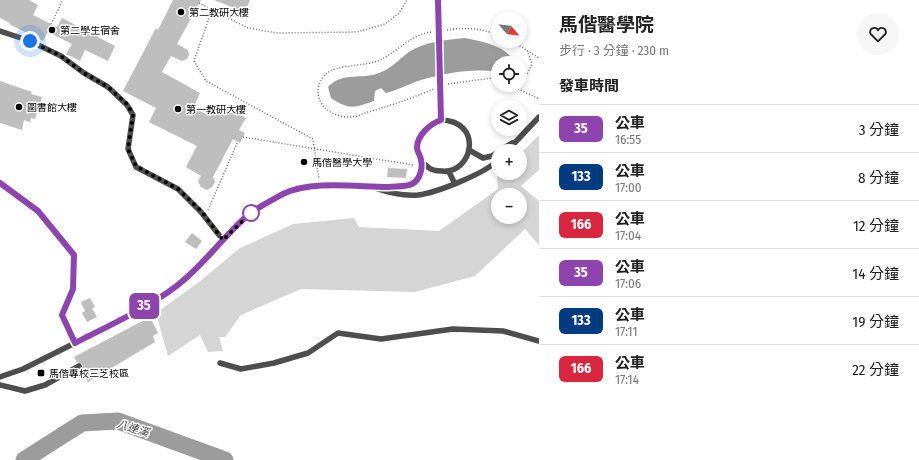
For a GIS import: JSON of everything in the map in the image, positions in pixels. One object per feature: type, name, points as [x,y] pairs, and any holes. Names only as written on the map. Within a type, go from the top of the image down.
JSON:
[{"type":"lane","points":[[438,0],[441,120]]},
{"type":"lane","points":[[0,31],[30,41],[61,56],[84,73],[113,91],[127,104],[133,115],[128,149],[136,166],[178,189],[205,217],[223,240]]},
{"type":"lane","points":[[513,144],[539,117]]},
{"type":"lane","points":[[0,377],[23,369],[162,297],[185,279],[250,214],[284,193],[320,186],[337,185],[371,187],[412,184],[417,180],[421,167],[421,160],[417,149],[419,139],[433,124],[441,120],[451,120],[460,124],[466,131],[470,140],[469,150],[459,166],[449,172],[436,170],[428,167],[421,160]]},
{"type":"lane","points":[[510,144],[517,140]]},
{"type":"lane","points":[[469,150],[483,158],[491,156]]},
{"type":"lane","points":[[371,187],[388,193],[419,195],[455,184],[491,167]]},
{"type":"lane","points":[[449,172],[455,184]]},
{"type":"lane","points":[[0,183],[38,211],[74,255],[73,289],[62,315],[75,343]]},
{"type":"lane","points":[[220,362],[241,369],[274,363],[308,353],[338,333],[381,339],[453,329],[496,330],[539,341]]},
{"type":"lane","points":[[0,385],[25,391],[45,385],[79,366]]},
{"type":"path","points":[[51,24],[62,0]]},
{"type":"path","points":[[199,3],[248,28],[277,33],[357,32],[385,24],[399,13],[407,0]]},
{"type":"path","points":[[212,10],[194,61],[206,82],[313,139],[320,186]]},
{"type":"path","points":[[446,30],[461,28],[491,32]]},
{"type":"path","points":[[433,32],[420,34],[381,60],[327,73],[319,84],[318,97],[323,108],[336,115],[351,117],[406,101],[438,88]]},
{"type":"path","points":[[523,48],[539,58]]},
{"type":"path","points":[[526,50],[532,64],[527,74]]},
{"type":"path","points":[[444,85],[491,78]]},
{"type":"path","points":[[524,92],[539,99]]},
{"type":"path","points":[[244,136],[421,167]]},
{"type":"path","points":[[205,217],[238,141]]},
{"type":"shaded area","points":[[465,38],[491,44],[491,48],[500,48],[510,56],[491,56],[491,71],[469,71],[440,75],[421,80],[386,93],[381,88],[375,91],[374,101],[361,105],[352,107],[342,105],[331,98],[328,87],[340,79],[379,73],[409,52],[422,45],[451,39]]},
{"type":"shaded area","points":[[539,135],[539,170],[521,186],[523,188],[498,188],[497,180],[527,180],[527,147]]},
{"type":"shaded area","points":[[527,191],[539,201],[539,245],[525,229],[475,276],[415,292],[301,289],[241,315],[225,337],[219,337],[223,351],[208,352],[200,335],[168,356],[156,313],[199,282],[240,248],[293,224],[354,218],[359,227],[439,231],[491,194],[491,224],[527,224]]},
{"type":"building","name":"第二學生宿舍","points":[[0,0],[29,0],[38,5],[33,15],[57,27],[62,18],[115,46],[108,61],[85,50],[80,61],[66,54],[72,44],[48,32],[43,41],[9,24],[10,23],[0,18]]},
{"type":"building","name":"第一教研大樓","points":[[173,0],[201,0],[177,44],[188,50],[189,55],[187,59],[182,61],[171,56],[162,72],[200,93],[193,108],[211,116],[218,104],[246,118],[239,130],[245,133],[240,143],[233,139],[213,177],[215,182],[212,187],[207,190],[201,187],[198,181],[201,176],[186,167],[197,146],[149,122],[156,108],[123,91],[156,28],[158,30]]},
{"type":"building","name":"第二教研大樓","points":[[214,0],[250,0],[245,12]]},
{"type":"building","name":"圖書館大樓","points":[[0,81],[42,97],[35,119],[31,118],[30,122],[24,120],[22,130],[0,123]]},
{"type":"building","points":[[388,168],[407,169],[406,178],[387,177]]},
{"type":"building","points":[[192,233],[202,241],[196,249],[185,242]]},
{"type":"building","points":[[90,298],[95,307],[92,308],[97,317],[87,322],[82,313],[85,311],[81,302]]},
{"type":"building","points":[[150,317],[158,333],[153,336],[155,342],[88,382],[81,370],[83,366],[82,364],[77,362],[74,357]]},
{"type":"waterway","name":"八連溪","points":[[24,460],[82,423],[118,421],[225,460]]},
{"type":"bus line","name":"35","points":[[0,183],[38,211],[74,255],[73,289],[62,315],[75,343],[162,297],[185,279],[250,214],[284,193],[308,188],[337,185],[371,187],[401,186],[412,184],[417,180],[421,169],[421,160],[417,149],[419,139],[426,130],[441,120],[438,0]]},
{"type":"place","name":"第二教研大樓","points":[[181,12]]},
{"type":"place","name":"第二學生宿舍","points":[[52,30]]},
{"type":"place","name":"圖書館大樓","points":[[19,107]]},
{"type":"place","name":"第一教研大樓","points":[[178,109]]},
{"type":"place","name":"馬偕醫學大學","points":[[304,162]]},
{"type":"place","name":"馬偕專校三芝校區","points":[[41,373]]},
{"type":"route","points":[[30,41],[61,56],[84,73],[108,87],[127,104],[133,115],[128,149],[136,166],[178,189],[202,212],[223,240],[251,213]]}]
